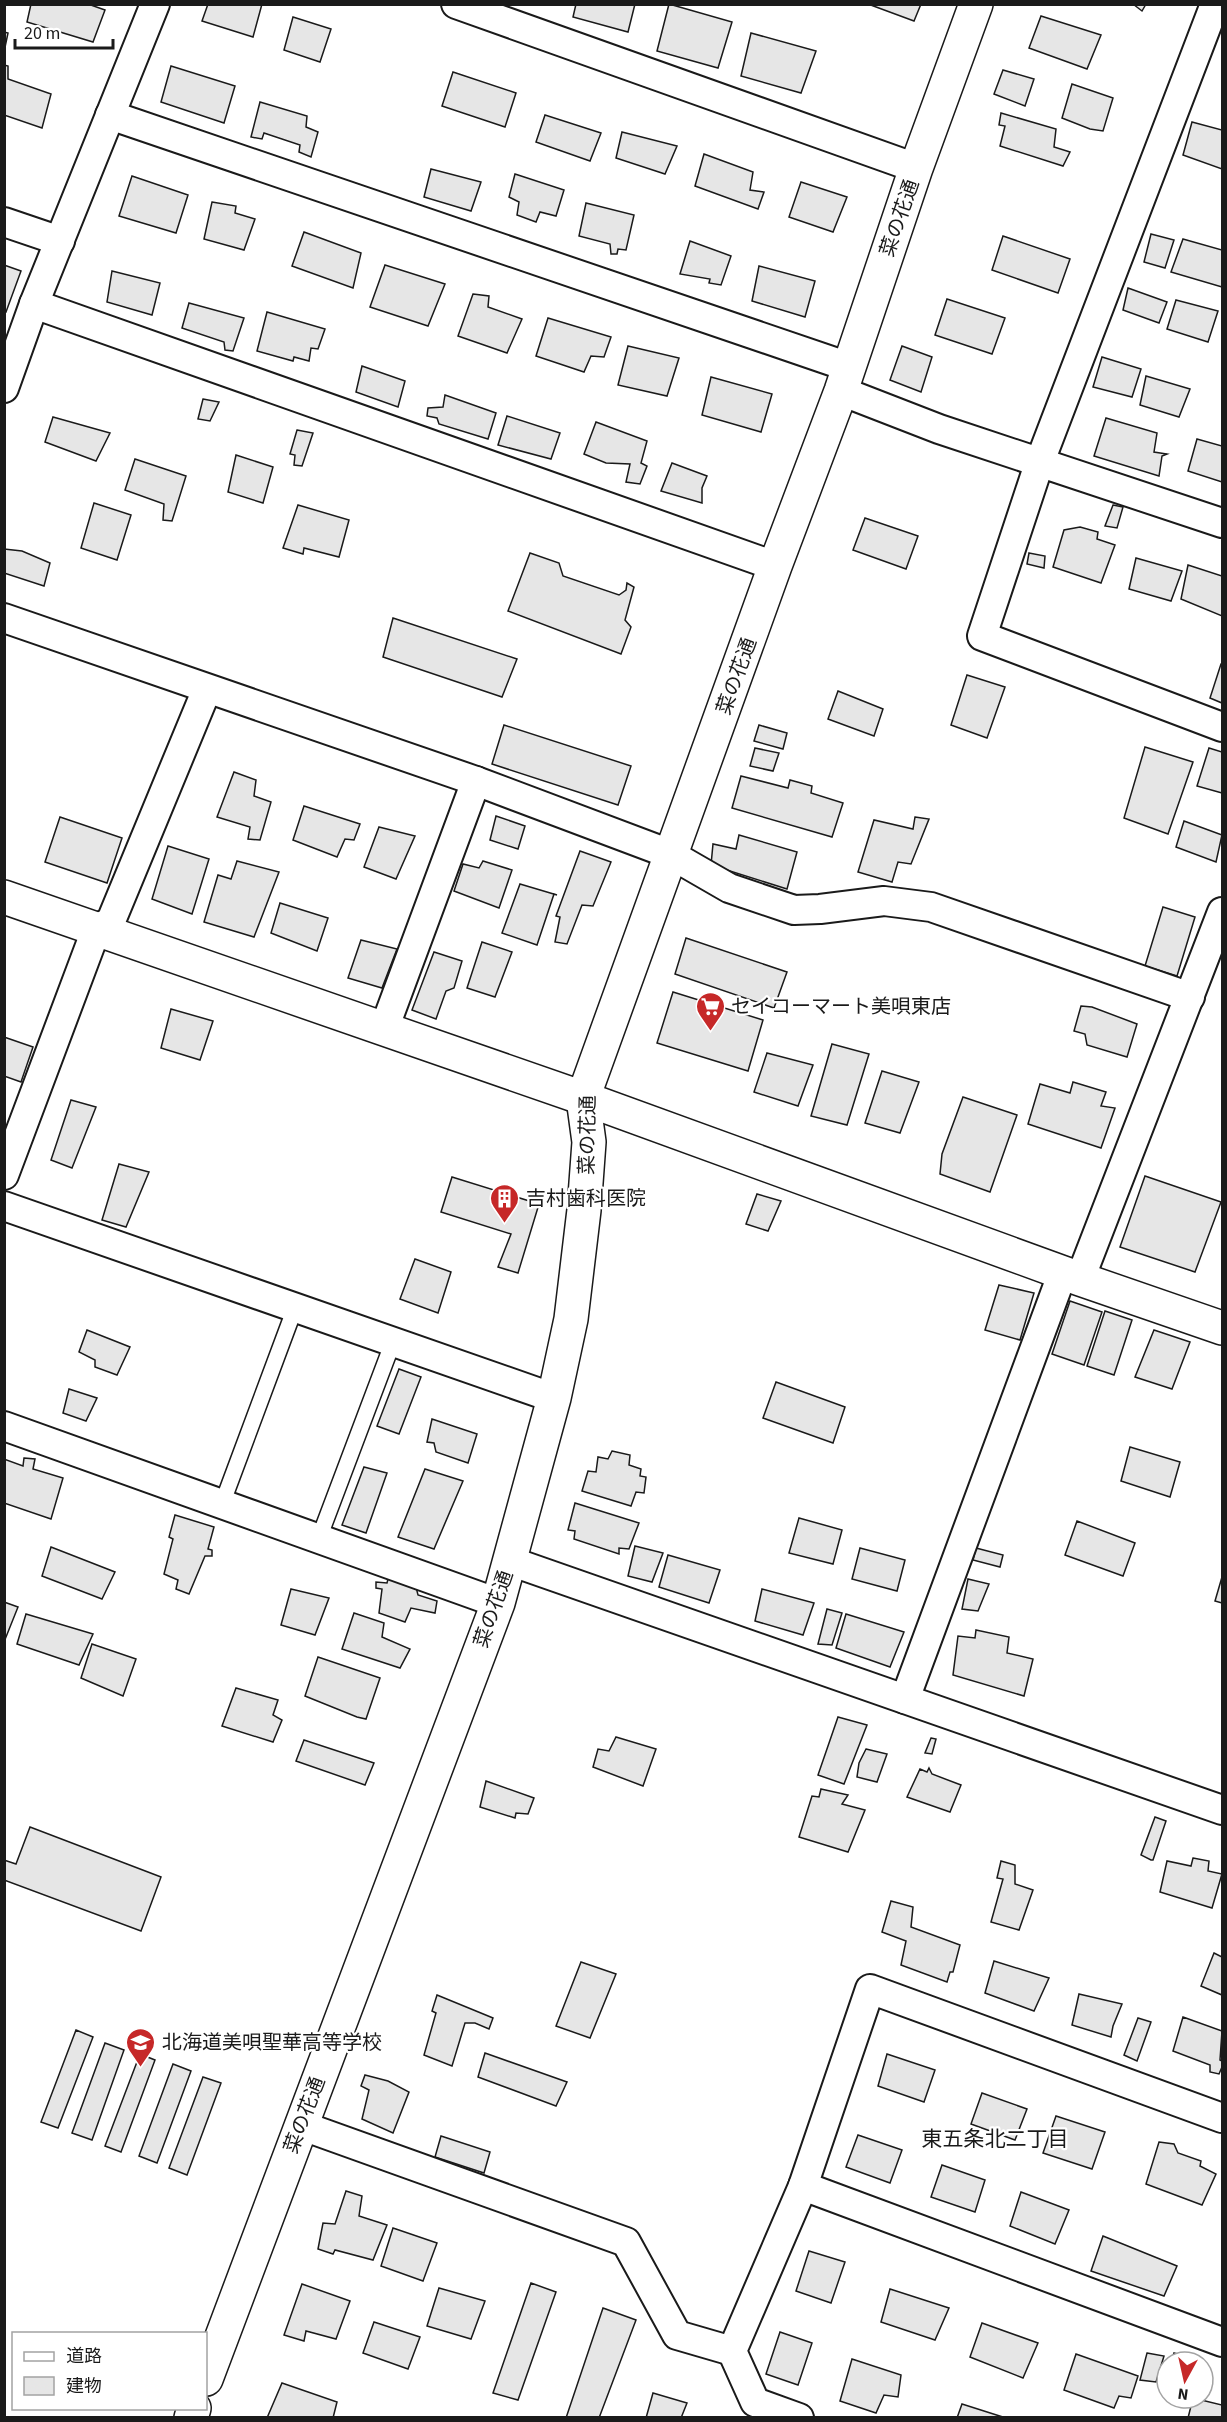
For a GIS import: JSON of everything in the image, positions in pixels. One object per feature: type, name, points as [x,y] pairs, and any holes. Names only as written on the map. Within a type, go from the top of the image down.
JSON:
[{"type":"street","points":[[4,388],[34,304],[155,4]]},
{"type":"street","points":[[456,4],[916,168]]},
{"type":"street","name":"菜の花通","points":[[207,2376],[498,1603],[554,1398],[571,1319],[584,1210],[589,1142],[583,1098],[845,379],[916,168],[976,4]]},
{"type":"street","points":[[1215,4],[1040,464],[982,636],[1222,727]]},
{"type":"street","points":[[110,115],[845,379],[939,429],[1222,523]]},
{"type":"street","points":[[4,222],[60,241]]},
{"type":"street","points":[[34,304],[775,566]]},
{"type":"street","points":[[4,618],[476,781],[670,854],[729,888],[794,910],[884,901],[931,907],[1190,997]]},
{"type":"street","points":[[4,1175],[96,930],[111,921],[207,689]]},
{"type":"street","points":[[384,1029],[476,781]]},
{"type":"street","points":[[4,897],[583,1098],[1072,1276],[1222,1328]]},
{"type":"street","points":[[905,1699],[1072,1276],[1190,997],[1222,912]]},
{"type":"street","points":[[4,1206],[554,1398]]},
{"type":"street","points":[[4,1426],[498,1603]]},
{"type":"street","points":[[510,1561],[1222,1810]]},
{"type":"street","points":[[732,2351],[803,2186],[870,1989],[1222,2118]]},
{"type":"street","points":[[300,2125],[626,2242],[678,2335],[732,2351],[756,2402],[799,2418]]},
{"type":"street","points":[[803,2186],[1222,2342]]},
{"type":"lane","points":[[222,1504],[295,1308]]},
{"type":"lane","points":[[319,1538],[393,1342]]},
{"type":"building","points":[[31,4],[88,4],[105,10],[93,42],[27,22]]},
{"type":"building","points":[[208,4],[262,4],[253,37],[202,21]]},
{"type":"building","points":[[576,4],[635,4],[628,32],[573,17]]},
{"type":"building","points":[[669,4],[732,22],[718,68],[657,51]]},
{"type":"building","points":[[868,4],[921,4],[914,21]]},
{"type":"building","points":[[1133,4],[1146,4],[1142,11]]},
{"type":"building","points":[[1041,16],[1101,35],[1087,69],[1029,48]]},
{"type":"building","points":[[293,17],[331,29],[320,62],[284,50]]},
{"type":"building","points":[[4,32],[8,33],[4,52]]},
{"type":"building","points":[[751,33],[816,51],[801,93],[741,76]]},
{"type":"building","points":[[4,65],[8,66],[8,79],[51,94],[42,128],[4,115]]},
{"type":"building","points":[[171,66],[235,86],[224,123],[161,102]]},
{"type":"building","points":[[1003,70],[1034,79],[1025,106],[994,94]]},
{"type":"building","points":[[453,72],[516,93],[505,127],[442,106]]},
{"type":"building","points":[[1072,84],[1113,98],[1103,131],[1090,129],[1062,118]]},
{"type":"building","points":[[260,102],[307,116],[306,127],[318,132],[311,157],[299,152],[300,145],[264,133],[262,139],[251,137]]},
{"type":"building","points":[[1001,113],[1056,129],[1054,147],[1070,152],[1063,166],[1000,146],[1005,126],[999,125]]},
{"type":"building","points":[[545,115],[601,133],[590,161],[536,142]]},
{"type":"building","points":[[1192,122],[1222,130],[1222,169],[1183,155]]},
{"type":"building","points":[[622,132],[677,146],[665,174],[616,158]]},
{"type":"building","points":[[704,154],[753,172],[750,190],[764,192],[758,209],[695,186]]},
{"type":"building","points":[[431,169],[481,182],[471,211],[424,197]]},
{"type":"building","points":[[515,174],[564,190],[556,216],[540,212],[536,222],[517,215],[519,202],[509,197]]},
{"type":"building","points":[[132,176],[188,195],[176,233],[119,216]]},
{"type":"building","points":[[801,182],[847,197],[833,232],[789,217]]},
{"type":"building","points":[[212,202],[236,206],[235,213],[255,219],[244,250],[204,239]]},
{"type":"building","points":[[586,203],[634,215],[626,250],[618,249],[617,254],[611,254],[610,244],[579,236]]},
{"type":"building","points":[[304,232],[361,253],[353,288],[292,266]]},
{"type":"building","points":[[1151,234],[1174,240],[1165,268],[1144,262]]},
{"type":"building","points":[[1003,236],[1070,259],[1058,293],[992,270]]},
{"type":"building","points":[[1183,239],[1222,250],[1222,287],[1171,272]]},
{"type":"building","points":[[690,241],[731,256],[721,285],[709,283],[710,279],[680,274]]},
{"type":"building","points":[[4,265],[21,271],[6,312],[4,311]]},
{"type":"building","points":[[385,265],[445,284],[428,326],[370,307]]},
{"type":"building","points":[[759,266],[815,281],[805,317],[752,301]]},
{"type":"building","points":[[112,271],[160,283],[152,315],[107,302]]},
{"type":"building","points":[[1128,288],[1167,302],[1159,323],[1123,310]]},
{"type":"building","points":[[473,294],[489,296],[488,307],[522,319],[507,353],[458,336]]},
{"type":"building","points":[[947,299],[1005,318],[992,354],[935,335]]},
{"type":"building","points":[[1176,300],[1218,311],[1208,342],[1167,329]]},
{"type":"building","points":[[189,303],[244,318],[233,351],[225,350],[224,342],[182,328]]},
{"type":"building","points":[[267,312],[325,329],[318,349],[311,348],[309,361],[294,357],[293,361],[257,351]]},
{"type":"building","points":[[548,318],[611,337],[604,357],[591,356],[584,372],[536,356]]},
{"type":"building","points":[[628,346],[679,358],[667,396],[618,385]]},
{"type":"building","points":[[902,346],[932,357],[921,392],[890,380]]},
{"type":"building","points":[[1102,357],[1141,369],[1132,397],[1093,387]]},
{"type":"building","points":[[362,366],[405,381],[398,407],[356,392]]},
{"type":"building","points":[[1146,376],[1190,389],[1179,417],[1140,405]]},
{"type":"building","points":[[711,377],[772,394],[761,432],[702,415]]},
{"type":"building","points":[[445,395],[496,413],[488,439],[439,424],[437,418],[427,416],[428,408],[443,407]]},
{"type":"building","points":[[203,399],[219,402],[210,421],[198,419]]},
{"type":"building","points":[[507,416],[560,433],[551,459],[498,445]]},
{"type":"building","points":[[53,417],[110,433],[96,461],[45,442]]},
{"type":"building","points":[[1106,418],[1157,433],[1154,452],[1167,454],[1162,456],[1159,476],[1094,456]]},
{"type":"building","points":[[596,422],[647,441],[641,463],[647,466],[640,484],[626,482],[630,464],[606,463],[584,454]]},
{"type":"building","points":[[297,430],[313,433],[302,466],[294,465],[295,455],[290,454]]},
{"type":"building","points":[[1197,439],[1222,446],[1222,482],[1188,471]]},
{"type":"building","points":[[236,455],[273,467],[263,503],[228,492]]},
{"type":"building","points":[[135,459],[186,476],[172,521],[163,520],[164,504],[125,490]]},
{"type":"building","points":[[672,463],[707,476],[702,488],[702,503],[661,491]]},
{"type":"building","points":[[94,503],[131,515],[117,560],[81,548]]},
{"type":"building","points":[[298,505],[349,520],[339,557],[304,548],[303,554],[283,548]]},
{"type":"building","points":[[1113,505],[1123,507],[1117,528],[1105,526]]},
{"type":"building","points":[[865,518],[918,536],[906,569],[853,550]]},
{"type":"building","points":[[1080,527],[1098,532],[1097,539],[1115,545],[1101,583],[1053,567],[1064,530]]},
{"type":"building","points":[[4,549],[22,551],[50,563],[44,586],[4,573]]},
{"type":"building","points":[[530,553],[559,563],[563,576],[619,595],[626,590],[627,583],[634,587],[625,620],[631,627],[621,654],[508,611]]},
{"type":"building","points":[[1029,553],[1045,556],[1044,568],[1027,564]]},
{"type":"building","points":[[1136,558],[1182,571],[1171,601],[1129,589]]},
{"type":"building","points":[[1188,565],[1222,576],[1222,616],[1181,599]]},
{"type":"building","points":[[393,618],[517,659],[502,697],[383,657]]},
{"type":"building","points":[[1222,664],[1222,703],[1210,698]]},
{"type":"building","points":[[967,675],[1005,687],[987,738],[951,725]]},
{"type":"building","points":[[838,691],[883,709],[874,736],[828,719]]},
{"type":"building","points":[[504,725],[631,766],[618,805],[492,764]]},
{"type":"building","points":[[759,725],[787,733],[783,749],[754,741]]},
{"type":"building","points":[[1145,747],[1193,762],[1168,834],[1124,818]]},
{"type":"building","points":[[755,748],[779,753],[773,771],[750,766]]},
{"type":"building","points":[[1209,748],[1222,752],[1222,793],[1197,786]]},
{"type":"building","points":[[234,772],[256,780],[254,796],[271,802],[260,840],[248,839],[250,827],[217,817]]},
{"type":"building","points":[[741,776],[788,788],[790,780],[812,786],[811,793],[843,803],[832,837],[732,808]]},
{"type":"building","points":[[304,806],[360,824],[354,840],[345,839],[337,857],[293,840]]},
{"type":"building","points":[[496,816],[525,826],[518,849],[490,840]]},
{"type":"building","points":[[60,817],[122,838],[107,883],[45,862]]},
{"type":"building","points":[[915,817],[929,819],[911,864],[898,862],[892,882],[858,872],[874,820],[913,829]]},
{"type":"building","points":[[1184,821],[1222,835],[1216,862],[1176,847]]},
{"type":"building","points":[[379,827],[415,836],[396,879],[364,867]]},
{"type":"building","points":[[739,835],[797,852],[787,889],[711,865],[713,844],[736,849]]},
{"type":"building","points":[[168,846],[209,859],[192,914],[152,899]]},
{"type":"building","points":[[580,851],[611,862],[593,906],[582,905],[567,944],[555,942],[560,917],[556,916]]},
{"type":"building","points":[[237,861],[279,872],[254,937],[204,922],[218,875],[231,879]]},
{"type":"building","points":[[483,861],[512,870],[499,908],[454,891],[463,864],[479,868]]},
{"type":"building","points":[[520,884],[554,894],[537,945],[502,933]]},
{"type":"building","points":[[280,903],[328,918],[317,951],[271,933]]},
{"type":"building","points":[[1163,907],[1195,917],[1177,976],[1145,966]]},
{"type":"building","points":[[686,938],[787,972],[774,1008],[675,974]]},
{"type":"building","points":[[361,940],[397,949],[382,988],[348,978]]},
{"type":"building","points":[[482,942],[512,952],[495,997],[467,988]]},
{"type":"building","points":[[434,952],[462,961],[454,988],[446,991],[436,1019],[412,1010]]},
{"type":"building","name":"セイコーマート美唄東店","points":[[673,992],[763,1020],[748,1071],[657,1043]]},
{"type":"building","points":[[1081,1006],[1092,1007],[1137,1024],[1127,1057],[1087,1045],[1085,1034],[1074,1031]]},
{"type":"building","points":[[171,1009],[213,1021],[200,1060],[161,1048]]},
{"type":"building","points":[[4,1037],[33,1047],[21,1082],[4,1076]]},
{"type":"building","points":[[832,1044],[869,1054],[847,1125],[811,1116]]},
{"type":"building","points":[[767,1053],[813,1065],[798,1106],[754,1092]]},
{"type":"building","points":[[882,1071],[919,1082],[900,1133],[865,1123]]},
{"type":"building","points":[[1073,1082],[1106,1092],[1101,1106],[1115,1108],[1101,1148],[1028,1124],[1040,1084],[1070,1093]]},
{"type":"building","points":[[963,1097],[1017,1115],[990,1192],[940,1174],[942,1154]]},
{"type":"building","points":[[71,1100],[96,1107],[72,1168],[51,1160]]},
{"type":"building","points":[[119,1164],[149,1172],[126,1227],[102,1220]]},
{"type":"building","points":[[1145,1176],[1221,1202],[1195,1272],[1120,1247]]},
{"type":"building","name":"吉村歯科医院","points":[[452,1177],[539,1204],[518,1273],[498,1267],[511,1234],[441,1212]]},
{"type":"building","points":[[757,1194],[781,1201],[768,1231],[746,1224]]},
{"type":"building","points":[[415,1259],[451,1272],[438,1313],[400,1299]]},
{"type":"building","points":[[999,1285],[1034,1293],[1020,1340],[985,1330]]},
{"type":"building","points":[[1070,1301],[1102,1312],[1084,1365],[1052,1354]]},
{"type":"building","points":[[1105,1311],[1132,1320],[1114,1375],[1087,1366]]},
{"type":"building","points":[[87,1330],[130,1347],[117,1375],[95,1367],[95,1360],[79,1352]]},
{"type":"building","points":[[1154,1330],[1190,1342],[1172,1389],[1135,1377]]},
{"type":"building","points":[[399,1369],[421,1377],[399,1434],[377,1426]]},
{"type":"building","points":[[776,1382],[845,1407],[833,1443],[763,1418]]},
{"type":"building","points":[[69,1389],[97,1398],[86,1421],[63,1413]]},
{"type":"building","points":[[432,1419],[477,1434],[468,1463],[436,1452],[434,1443],[427,1442]]},
{"type":"building","points":[[1130,1447],[1180,1462],[1170,1497],[1121,1481]]},
{"type":"building","points":[[612,1451],[630,1455],[629,1465],[641,1469],[640,1476],[646,1477],[644,1493],[636,1492],[631,1506],[582,1491],[588,1471],[596,1472],[598,1457],[608,1459]]},
{"type":"building","points":[[24,1458],[35,1459],[33,1469],[63,1478],[51,1519],[4,1503],[4,1459],[23,1466]]},
{"type":"building","points":[[364,1467],[387,1473],[366,1533],[342,1525]]},
{"type":"building","points":[[425,1469],[463,1481],[434,1549],[398,1537]]},
{"type":"building","points":[[575,1503],[639,1523],[629,1549],[619,1548],[619,1554],[574,1539],[575,1531],[568,1530]]},
{"type":"building","points":[[175,1515],[214,1527],[208,1549],[212,1550],[212,1556],[205,1556],[189,1594],[176,1589],[178,1580],[164,1574],[173,1539],[169,1537]]},
{"type":"building","points":[[799,1518],[842,1530],[833,1564],[789,1553]]},
{"type":"building","points":[[1077,1521],[1135,1543],[1123,1576],[1065,1555]]},
{"type":"building","points":[[635,1546],[663,1553],[652,1582],[628,1576]]},
{"type":"building","points":[[51,1547],[115,1572],[102,1599],[42,1576]]},
{"type":"building","points":[[860,1548],[905,1560],[897,1591],[852,1579]]},
{"type":"building","points":[[976,1548],[1003,1555],[1000,1567],[973,1560]]},
{"type":"building","points":[[668,1555],[720,1570],[709,1603],[659,1587]]},
{"type":"building","points":[[1222,1577],[1222,1603],[1215,1601]]},
{"type":"building","points":[[388,1579],[416,1587],[418,1595],[437,1601],[435,1613],[411,1608],[405,1622],[379,1613],[382,1589],[376,1588],[376,1582],[387,1583]]},
{"type":"building","points":[[968,1579],[989,1584],[978,1611],[962,1609]]},
{"type":"building","points":[[291,1589],[329,1598],[315,1635],[281,1625]]},
{"type":"building","points":[[762,1589],[814,1603],[803,1635],[755,1621]]},
{"type":"building","points":[[4,1602],[18,1607],[4,1642]]},
{"type":"building","points":[[827,1609],[842,1613],[832,1645],[818,1644]]},
{"type":"building","points":[[354,1613],[384,1623],[382,1637],[410,1649],[400,1668],[342,1649]]},
{"type":"building","points":[[26,1614],[93,1634],[79,1665],[17,1644]]},
{"type":"building","points":[[846,1614],[904,1632],[890,1667],[836,1648]]},
{"type":"building","points":[[976,1630],[1009,1637],[1007,1653],[1033,1659],[1024,1696],[953,1675],[958,1636],[975,1638]]},
{"type":"building","points":[[92,1644],[136,1659],[123,1696],[81,1678]]},
{"type":"building","points":[[318,1657],[380,1678],[366,1719],[305,1696]]},
{"type":"building","points":[[236,1688],[278,1700],[273,1715],[282,1720],[273,1742],[222,1726]]},
{"type":"building","points":[[838,1717],[867,1725],[844,1784],[818,1775]]},
{"type":"building","points":[[616,1737],[656,1749],[643,1786],[593,1767],[598,1749],[609,1751]]},
{"type":"building","points":[[931,1738],[936,1739],[932,1754],[925,1753]]},
{"type":"building","points":[[304,1740],[374,1763],[365,1785],[296,1761]]},
{"type":"building","points":[[866,1749],[887,1754],[877,1782],[857,1777],[859,1763]]},
{"type":"building","points":[[929,1768],[932,1774],[961,1785],[950,1812],[907,1797],[920,1769],[927,1772]]},
{"type":"building","points":[[486,1781],[534,1798],[528,1814],[516,1813],[515,1818],[480,1807]]},
{"type":"building","points":[[821,1789],[848,1795],[842,1804],[865,1810],[848,1852],[799,1837],[812,1796],[819,1797]]},
{"type":"building","points":[[1155,1817],[1166,1821],[1153,1860],[1151,1860],[1141,1855]]},
{"type":"building","points":[[30,1827],[161,1877],[141,1931],[4,1880],[4,1860],[16,1864]]},
{"type":"building","points":[[1193,1858],[1209,1861],[1208,1871],[1222,1874],[1212,1908],[1160,1892],[1167,1861],[1191,1866]]},
{"type":"building","points":[[1001,1861],[1015,1865],[1015,1884],[1033,1890],[1019,1930],[991,1922],[1003,1879],[997,1878]]},
{"type":"building","points":[[891,1901],[913,1907],[911,1927],[960,1945],[953,1972],[950,1972],[947,1982],[901,1965],[906,1941],[882,1932]]},
{"type":"building","points":[[1214,1953],[1222,1957],[1222,1995],[1201,1986]]},
{"type":"building","points":[[994,1961],[1049,1978],[1034,2011],[985,1993]]},
{"type":"building","points":[[581,1962],[616,1974],[590,2038],[556,2026]]},
{"type":"building","points":[[1079,1994],[1122,2004],[1111,2037],[1072,2025]]},
{"type":"building","points":[[437,1995],[493,2018],[489,2029],[475,2023],[465,2023],[452,2066],[424,2055],[436,2013],[432,2011]]},
{"type":"building","points":[[1183,2017],[1222,2031],[1220,2060],[1222,2067],[1219,2074],[1210,2072],[1210,2065],[1173,2051]]},
{"type":"building","points":[[1138,2018],[1151,2022],[1137,2061],[1124,2055]]},
{"type":"building","points":[[76,2030],[93,2037],[58,2128],[41,2122]]},
{"type":"building","points":[[105,2043],[124,2050],[92,2140],[72,2133]]},
{"type":"building","points":[[485,2053],[567,2082],[556,2106],[478,2077]]},
{"type":"building","points":[[140,2054],[155,2060],[121,2152],[105,2146]]},
{"type":"building","points":[[887,2054],[935,2070],[924,2102],[878,2086]]},
{"type":"building","points":[[173,2064],[191,2071],[157,2163],[139,2156]]},
{"type":"building","points":[[365,2075],[388,2081],[409,2092],[393,2133],[362,2119],[369,2090],[361,2086]]},
{"type":"building","points":[[203,2077],[221,2083],[187,2175],[169,2168]]},
{"type":"building","points":[[982,2093],[1027,2109],[1015,2140],[971,2124]]},
{"type":"building","points":[[1056,2116],[1105,2132],[1092,2169],[1043,2153]]},
{"type":"building","points":[[858,2135],[902,2150],[890,2183],[846,2167]]},
{"type":"building","points":[[441,2136],[490,2152],[484,2173],[435,2157]]},
{"type":"building","points":[[1159,2142],[1174,2144],[1178,2153],[1201,2161],[1200,2166],[1216,2174],[1202,2205],[1146,2184]]},
{"type":"building","points":[[942,2165],[985,2180],[975,2212],[931,2197]]},
{"type":"building","points":[[346,2191],[362,2196],[359,2216],[387,2225],[373,2260],[335,2250],[333,2254],[318,2249],[323,2223],[335,2224]]},
{"type":"building","points":[[1021,2192],[1069,2210],[1055,2244],[1010,2226]]},
{"type":"building","points":[[393,2228],[437,2243],[423,2281],[381,2266]]},
{"type":"building","points":[[1103,2236],[1177,2266],[1164,2296],[1091,2271]]},
{"type":"building","points":[[809,2251],[845,2262],[831,2303],[796,2291]]},
{"type":"building","points":[[531,2283],[556,2292],[518,2400],[493,2393]]},
{"type":"building","points":[[302,2284],[350,2301],[336,2339],[306,2331],[304,2341],[284,2335]]},
{"type":"building","points":[[439,2288],[485,2301],[471,2339],[427,2326]]},
{"type":"building","points":[[890,2289],[949,2308],[935,2340],[881,2322]]},
{"type":"building","points":[[603,2308],[636,2320],[599,2418],[566,2418]]},
{"type":"building","points":[[374,2322],[420,2337],[408,2369],[363,2353]]},
{"type":"building","points":[[982,2323],[1038,2343],[1023,2378],[970,2357]]},
{"type":"building","points":[[780,2332],[812,2343],[798,2385],[766,2374]]},
{"type":"building","points":[[1147,2353],[1155,2354],[1155,2382],[1140,2380]]},
{"type":"building","points":[[1076,2354],[1138,2376],[1131,2398],[1119,2396],[1114,2408],[1064,2390]]},
{"type":"building","points":[[852,2359],[901,2375],[898,2397],[884,2395],[876,2413],[840,2401]]},
{"type":"building","points":[[282,2383],[337,2402],[333,2418],[267,2418]]},
{"type":"building","points":[[653,2393],[687,2403],[681,2418],[646,2418]]},
{"type":"building","points":[[1215,2403],[1222,2405],[1222,2418],[1188,2418],[1190,2410],[1215,2410]]},
{"type":"building","points":[[962,2404],[1006,2418],[957,2418]]},
{"type":"place","name":"セイコーマート美唄東店","points":[[710,1032]]},
{"type":"place","name":"吉村歯科医院","points":[[505,1224]]},
{"type":"place","name":"北海道美唄聖華高等学校","points":[[141,2068]]},
{"type":"district","name":"東五条北二丁目","points":[[995,2139]]}]
